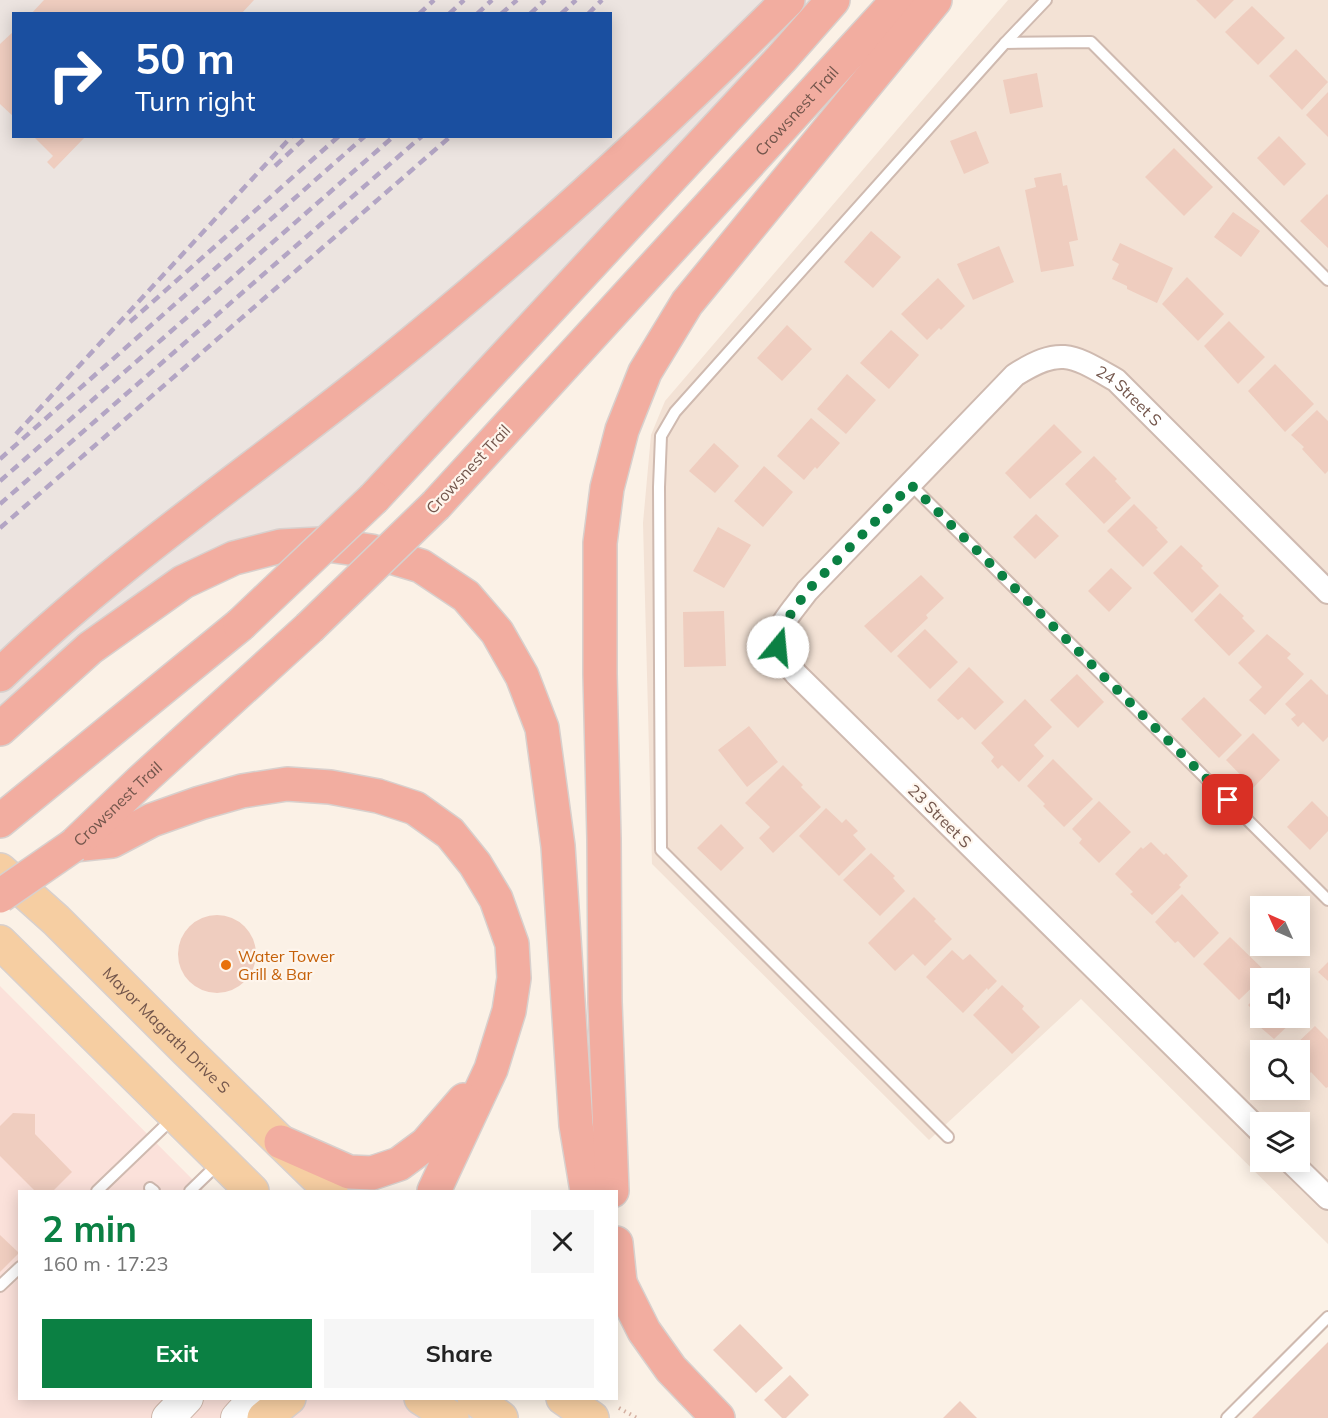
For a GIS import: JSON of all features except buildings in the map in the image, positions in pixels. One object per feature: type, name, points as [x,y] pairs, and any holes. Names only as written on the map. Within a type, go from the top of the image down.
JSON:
[{"type":"highway","points":[[0,675],[114,574],[380,369],[477,289],[575,204],[788,0]]},
{"type":"highway","points":[[0,821],[240,625],[374,498],[773,68],[833,0]]},
{"type":"highway","name":"Crowsnest Trail","points":[[0,896],[74,845],[309,628],[436,505],[898,0]]},
{"type":"highway","points":[[612,1190],[605,1002],[600,543],[607,488],[621,430],[645,372],[687,303],[934,0]]},
{"type":"highway","points":[[0,729],[90,648],[135,615],[183,582],[234,558],[281,546],[320,544],[371,551],[421,566],[466,596],[497,632],[522,676],[542,728],[558,846],[576,1125],[587,1190]]},
{"type":"highway","points":[[74,845],[112,841],[152,820],[200,803],[242,791],[287,784],[330,787],[378,796],[416,808],[450,833],[475,864],[496,900],[512,944],[514,978],[509,1011],[490,1069],[434,1190]]},
{"type":"highway","points":[[281,1142],[349,1172],[372,1173],[399,1164],[426,1144],[490,1069]]},
{"type":"highway","points":[[618,1278],[644,1331],[671,1369],[718,1418]]},
{"type":"main road","name":"Mayor Magrath Drive S","points":[[0,870],[56,920],[330,1190]]},
{"type":"main road","points":[[0,942],[251,1190]]},
{"type":"main road","points":[[168,1418],[186,1400]]},
{"type":"main road","points":[[237,1418],[253,1400]]},
{"type":"main road","points":[[264,1418],[286,1400]]},
{"type":"main road","points":[[424,1400],[452,1418]]},
{"type":"main road","points":[[477,1400],[501,1418]]},
{"type":"main road","points":[[566,1400],[592,1418]]},
{"type":"street","name":"24 Street S","points":[[911,485],[1016,375],[1034,363],[1056,355],[1069,357],[1086,363],[1116,380],[1328,592]]},
{"type":"street","name":"23 Street S","points":[[911,485],[807,591],[789,616],[779,631],[778,647],[785,661],[1250,1121]]},
{"type":"street","points":[[1301,1172],[1328,1198]]},
{"type":"lane","points":[[948,1137],[661,850],[659,487],[661,436],[675,412],[1046,0]]},
{"type":"lane","points":[[1005,43],[1091,42],[1328,280]]},
{"type":"lane","points":[[911,485],[1328,900]]},
{"type":"lane","points":[[98,1190],[176,1115]]},
{"type":"lane","points":[[191,1190],[222,1160]]},
{"type":"lane","points":[[0,1286],[18,1269]]},
{"type":"lane","points":[[1227,1418],[1328,1317]]},
{"type":"shaded area","points":[[0,0],[812,0],[315,554],[183,582],[0,731]]},
{"type":"shaded area","points":[[1008,0],[1328,0],[1328,1244],[1255,1172],[1310,1172],[1310,1112],[1250,1112],[1250,1167],[1081,999],[929,1140],[652,864],[643,523],[651,435],[665,401]]},
{"type":"shaded area","points":[[0,986],[203,1190],[18,1190],[18,1400],[412,1400],[431,1418],[0,1418]]},
{"type":"railway","points":[[421,12],[434,0]]},
{"type":"railway","points":[[451,12],[464,0]]},
{"type":"railway","points":[[479,12],[492,0]]},
{"type":"railway","points":[[503,12],[517,0]]},
{"type":"railway","points":[[532,12],[545,0]]},
{"type":"railway","points":[[563,12],[576,0]]},
{"type":"railway","points":[[590,12],[602,0]]},
{"type":"railway","points":[[16,434],[290,138]]},
{"type":"railway","points":[[275,166],[305,138]]},
{"type":"railway","points":[[130,322],[337,138]]},
{"type":"railway","points":[[0,459],[363,138]]},
{"type":"railway","points":[[0,481],[392,138]]},
{"type":"railway","points":[[0,504],[420,138]]},
{"type":"railway","points":[[0,528],[449,138]]},
{"type":"place","name":"Water Tower Grill & Bar","points":[[226,965]]},
{"type":"route","points":[[778,647],[779,631],[807,591],[911,485],[1228,800]]}]
